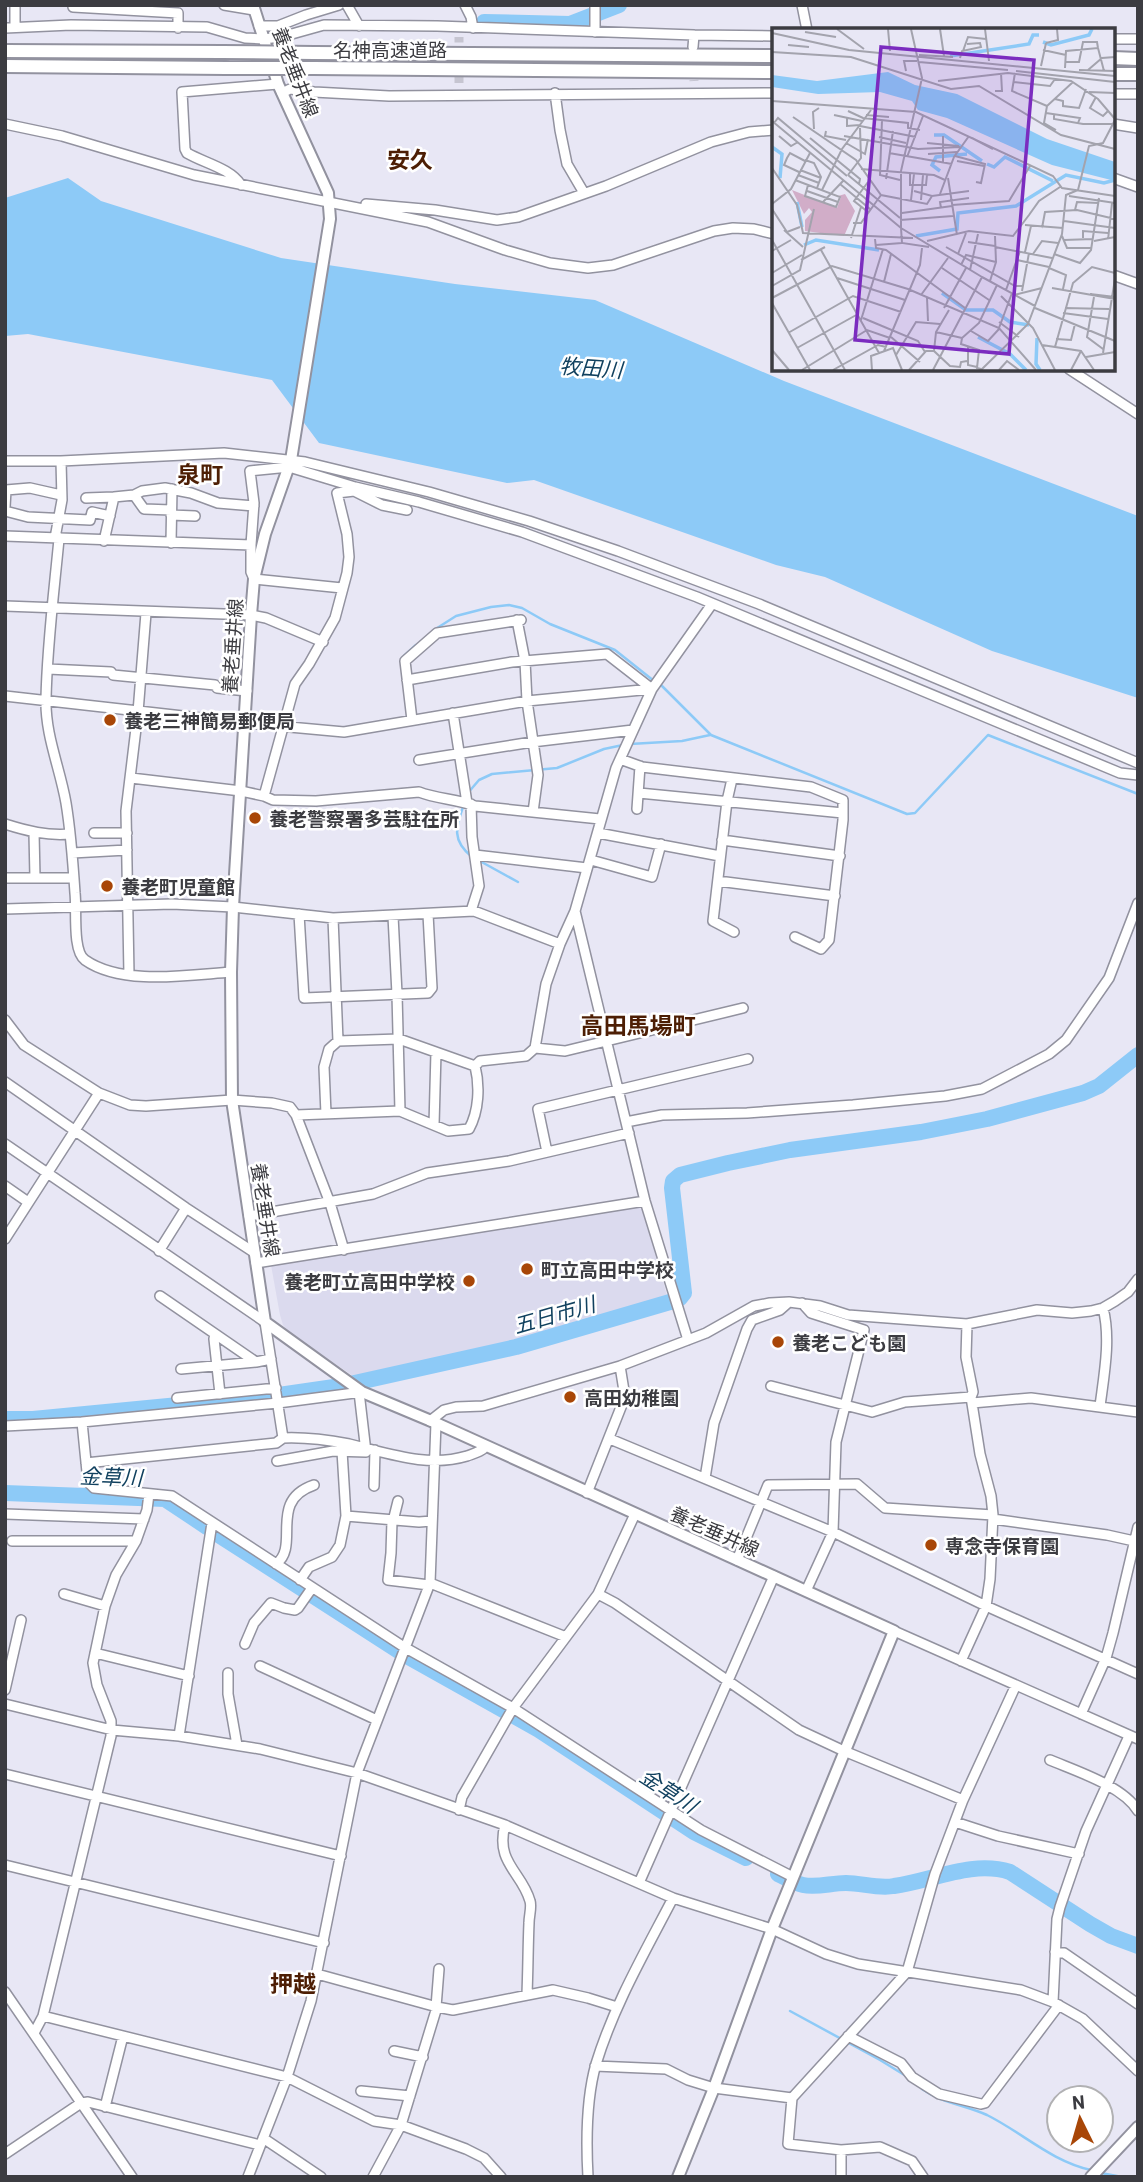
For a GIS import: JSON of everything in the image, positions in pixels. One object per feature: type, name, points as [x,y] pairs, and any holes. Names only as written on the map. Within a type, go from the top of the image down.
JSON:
[{"type":"highway","name":"名神高速道路","points":[[5,51],[772,56]]},
{"type":"highway","points":[[1115,58],[1138,59]]},
{"type":"highway","name":"名神高速道路","points":[[5,66],[772,72]]},
{"type":"highway","points":[[1115,74],[1138,74]]},
{"type":"main road","name":"養老垂井線","points":[[253,7],[280,88],[323,182],[329,202],[330,219],[290,464],[265,534],[254,579],[233,907],[232,1100],[265,1322],[358,1390],[894,1631]]},
{"type":"main road","points":[[678,2177],[714,2088],[772,1929],[894,1631]]},
{"type":"main road","points":[[1095,2173],[1138,2127]]},
{"type":"street","points":[[15,5],[10,27],[207,27],[245,38],[263,39],[324,26],[459,32],[473,28],[772,36]]},
{"type":"street","points":[[224,5],[253,7]]},
{"type":"street","points":[[259,26],[278,26],[324,7],[339,5]]},
{"type":"street","points":[[348,5],[359,26]]},
{"type":"street","points":[[465,5],[473,28]]},
{"type":"street","points":[[802,5],[807,28]]},
{"type":"street","points":[[71,25],[73,6],[147,12],[178,9],[178,28]]},
{"type":"street","points":[[112,9],[113,26]]},
{"type":"street","points":[[595,11],[595,32]]},
{"type":"street","points":[[147,12],[148,27]]},
{"type":"street","points":[[693,47],[694,35]]},
{"type":"street","points":[[1115,39],[1138,39]]},
{"type":"street","points":[[694,81],[694,93]]},
{"type":"street","points":[[459,83],[459,95]]},
{"type":"street","points":[[240,185],[237,179],[228,173],[187,153],[182,92],[280,88],[389,96],[772,93]]},
{"type":"street","points":[[555,93],[559,130],[568,164],[583,193]]},
{"type":"street","points":[[1115,94],[1138,94]]},
{"type":"street","points":[[5,124],[62,135],[194,175],[428,222],[550,263],[588,268],[613,265],[714,231],[733,228],[772,234]]},
{"type":"street","points":[[1115,124],[1138,128]]},
{"type":"street","points":[[354,206],[363,204],[435,210],[497,220],[518,217],[711,142],[749,132],[772,130]]},
{"type":"street","points":[[1115,179],[1138,187]]},
{"type":"street","points":[[1115,276],[1138,284]]},
{"type":"street","points":[[1072,371],[1138,414]]},
{"type":"street","points":[[5,461],[224,453],[429,492],[618,551],[759,604],[1138,763]]},
{"type":"street","points":[[61,461],[61,495],[46,701],[51,747],[66,804],[70,834],[77,949],[83,959],[109,971],[129,975],[173,976],[231,971]]},
{"type":"street","points":[[342,588],[254,579],[251,572],[254,506],[250,471],[290,464],[355,489],[419,502],[522,532],[712,604],[1120,773],[1138,775]]},
{"type":"street","points":[[61,495],[30,488],[6,490],[5,509],[28,517],[90,520],[92,512],[110,516]]},
{"type":"street","points":[[86,498],[135,495],[150,490],[172,489],[218,503],[254,506]]},
{"type":"street","points":[[171,542],[172,489]]},
{"type":"street","points":[[264,796],[295,684],[323,642],[335,618],[349,557],[348,534],[337,493],[355,489],[382,505],[407,510]]},
{"type":"street","points":[[135,495],[144,509],[195,516]]},
{"type":"street","points":[[104,541],[114,496]]},
{"type":"street","points":[[5,536],[251,545]]},
{"type":"street","points":[[475,1066],[480,1061],[526,1056],[534,1048],[546,984],[575,911],[600,819],[620,759],[652,689],[712,604]]},
{"type":"street","points":[[5,606],[251,615],[266,618],[323,642]]},
{"type":"street","points":[[129,975],[126,811],[146,612]]},
{"type":"street","points":[[412,720],[405,662],[437,634],[519,620],[538,775],[533,812]]},
{"type":"street","points":[[407,680],[525,661],[607,653],[652,689]]},
{"type":"street","points":[[48,669],[98,671],[247,691]]},
{"type":"street","points":[[5,696],[344,732],[527,701],[652,689]]},
{"type":"street","points":[[453,713],[469,804],[479,886],[471,911]]},
{"type":"street","points":[[419,760],[532,742],[633,730]]},
{"type":"street","points":[[620,759],[640,766],[811,788],[844,800],[829,940],[821,949],[795,937]]},
{"type":"street","points":[[637,809],[640,766]]},
{"type":"street","points":[[131,778],[241,791],[273,800],[316,801],[419,792],[469,804],[600,819]]},
{"type":"street","points":[[732,779],[713,920],[734,932]]},
{"type":"street","points":[[639,793],[843,813]]},
{"type":"street","points":[[5,824],[34,832],[70,834]]},
{"type":"street","points":[[34,832],[36,878]]},
{"type":"street","points":[[94,833],[127,833]]},
{"type":"street","points":[[598,833],[720,856]]},
{"type":"street","points":[[722,840],[839,856]]},
{"type":"street","points":[[475,855],[589,864],[652,877],[661,844]]},
{"type":"street","points":[[72,853],[127,850]]},
{"type":"street","points":[[5,878],[74,878]]},
{"type":"street","points":[[718,881],[835,896]]},
{"type":"street","points":[[626,1122],[662,1115],[747,1113],[853,1105],[945,1096],[982,1089],[1049,1054],[1066,1040],[1109,978],[1138,903]]},
{"type":"street","points":[[5,909],[172,904],[233,907],[333,918],[471,911],[560,944]]},
{"type":"street","points":[[575,911],[645,1201],[688,1340]]},
{"type":"street","points":[[299,914],[304,998],[428,993],[432,988],[428,914]]},
{"type":"street","points":[[393,916],[400,1111]]},
{"type":"street","points":[[333,918],[338,1041]]},
{"type":"street","points":[[534,1048],[565,1051],[743,1008]]},
{"type":"street","points":[[5,1020],[24,1045],[100,1093],[131,1105],[232,1100],[272,1102],[289,1107],[296,1115],[330,1203],[344,1250]]},
{"type":"street","points":[[326,1114],[324,1067],[329,1049],[338,1041],[399,1040],[475,1066]]},
{"type":"street","points":[[434,1125],[436,1052]]},
{"type":"street","points":[[547,1152],[538,1109],[748,1059]]},
{"type":"street","points":[[296,1115],[400,1111],[448,1130],[469,1129],[475,1117],[478,1078],[475,1066]]},
{"type":"street","points":[[5,1082],[256,1258],[344,1250],[645,1201]]},
{"type":"street","points":[[5,1239],[9,1226],[28,1202],[100,1093]]},
{"type":"street","points":[[249,1216],[373,1194],[427,1173],[509,1161],[629,1133]]},
{"type":"street","points":[[5,1144],[265,1322],[283,1438]]},
{"type":"street","points":[[5,1186],[28,1202]]},
{"type":"street","points":[[159,1251],[186,1208]]},
{"type":"street","points":[[248,2177],[298,2048],[324,1944],[357,1773],[430,1584],[433,1422],[444,1410],[483,1406],[620,1366],[706,1333],[754,1306],[769,1303],[802,1303],[848,1315],[967,1324],[1038,1310],[1072,1313],[1103,1308],[1128,1292],[1138,1279]]},
{"type":"street","points":[[160,1296],[256,1362]]},
{"type":"street","points":[[705,1478],[714,1423],[747,1329],[752,1320],[780,1310],[789,1302]]},
{"type":"street","points":[[802,1303],[811,1313],[864,1330],[836,1442],[833,1532],[806,1591]]},
{"type":"street","points":[[1100,1406],[1106,1330],[1103,1308]]},
{"type":"street","points":[[961,1661],[986,1606],[993,1517],[971,1400],[973,1392],[966,1357],[967,1324]]},
{"type":"street","points":[[215,1334],[220,1394]]},
{"type":"street","points":[[181,1369],[271,1359]]},
{"type":"street","points":[[587,1493],[625,1397],[620,1366]]},
{"type":"street","points":[[771,1386],[872,1412],[905,1402],[1031,1398],[1138,1412]]},
{"type":"street","points":[[177,1398],[276,1388]]},
{"type":"street","points":[[5,1426],[82,1422],[278,1403],[358,1390],[371,1449],[374,1486]]},
{"type":"street","points":[[82,1422],[88,1482],[94,1488],[148,1498],[172,1496],[300,1580],[309,1591],[513,1708],[701,1830],[792,1879]]},
{"type":"street","points":[[86,1463],[276,1443],[283,1438],[323,1440],[434,1461],[450,1461],[481,1452],[486,1446]]},
{"type":"street","points":[[610,1439],[833,1532],[986,1606],[1138,1674]]},
{"type":"street","points":[[277,1461],[306,1455],[371,1449]]},
{"type":"street","points":[[300,1580],[309,1567],[332,1557],[340,1545],[346,1516],[342,1451]]},
{"type":"street","points":[[737,1560],[768,1485],[857,1484],[885,1508],[993,1517],[1135,1541]]},
{"type":"street","points":[[276,1564],[285,1555],[290,1505],[298,1494],[314,1485]]},
{"type":"street","points":[[34,2033],[44,2015],[112,1730],[97,1685],[93,1663],[105,1606],[116,1575],[136,1541],[148,1498]]},
{"type":"street","points":[[398,1501],[394,1510],[387,1580],[430,1584],[566,1637]]},
{"type":"street","points":[[5,1514],[144,1519]]},
{"type":"street","points":[[459,1810],[462,1797],[513,1708],[597,1594],[635,1514]]},
{"type":"street","points":[[346,1516],[393,1521],[432,1521]]},
{"type":"street","points":[[179,1736],[212,1523]]},
{"type":"street","points":[[1081,1714],[1105,1658],[1138,1527]]},
{"type":"street","points":[[12,1541],[136,1541]]},
{"type":"street","points":[[639,1883],[774,1576]]},
{"type":"street","points":[[245,1644],[254,1623],[271,1603],[295,1610],[309,1591]]},
{"type":"street","points":[[64,1594],[105,1606]]},
{"type":"street","points":[[597,1594],[648,1625],[799,1730],[963,1800]]},
{"type":"street","points":[[5,1690],[21,1620]]},
{"type":"street","points":[[848,2036],[901,2063],[912,2077],[939,2094],[985,2103],[1056,2004],[1055,1952],[1062,1903],[1086,1831],[1133,1737],[894,1631]]},
{"type":"street","points":[[95,1653],[188,1676]]},
{"type":"street","points":[[260,1666],[377,1720]]},
{"type":"street","points":[[228,1673],[228,1694],[237,1745]]},
{"type":"street","points":[[923,2177],[912,2161],[880,2147],[841,2150],[788,2144],[792,2098],[907,1972],[934,1878],[963,1800],[1016,1685]]},
{"type":"street","points":[[5,1704],[112,1730],[237,1745],[357,1773],[505,1825],[673,1898],[772,1929],[826,1954],[907,1972],[1021,1990],[1056,2004],[1083,2019],[1138,2071]]},
{"type":"street","points":[[1050,1760],[1107,1785],[1133,1804],[1138,1811]]},
{"type":"street","points":[[5,1774],[341,1856]]},
{"type":"street","points":[[955,1822],[998,1836],[1079,1854]]},
{"type":"street","points":[[505,1825],[502,1837],[504,1853],[531,1903],[527,1994]]},
{"type":"street","points":[[5,1865],[324,1944]]},
{"type":"street","points":[[588,2177],[589,2119],[595,2066],[617,2007],[673,1898]]},
{"type":"street","points":[[1055,1952],[1064,1953],[1138,2004]]},
{"type":"street","points":[[373,2177],[401,2125],[423,2057],[437,2007],[439,1969]]},
{"type":"street","points":[[317,1974],[453,2010],[553,1990],[617,2007]]},
{"type":"street","points":[[5,1992],[132,2177]]},
{"type":"street","points":[[44,2015],[287,2077],[374,2122],[401,2125],[466,2149],[484,2158],[501,2177]]},
{"type":"street","points":[[105,2107],[123,2036]]},
{"type":"street","points":[[394,2050],[423,2057]]},
{"type":"street","points":[[595,2066],[666,2069],[688,2080],[714,2088],[792,2098]]},
{"type":"street","points":[[361,2091],[410,2096]]},
{"type":"street","points":[[5,2154],[81,2103],[88,2102],[262,2142],[321,2177]]},
{"type":"street","points":[[841,2150],[841,2177]]},
{"type":"shaded area","name":"養老町立高田中学校","points":[[637,1206],[644,1211],[667,1296],[558,1331],[356,1378],[289,1332],[283,1325],[271,1265]]},
{"type":"water","name":"牧田川","points":[[68,178],[101,201],[281,258],[455,284],[595,300],[784,381],[1138,516],[1138,698],[992,651],[825,577],[776,565],[534,480],[507,483],[319,443],[272,380],[28,334],[5,336],[5,198]]},
{"type":"waterway","points":[[484,22],[570,24],[619,5]]},
{"type":"waterway","points":[[434,630],[456,616],[491,607],[509,605],[522,608],[550,624],[615,650],[654,681]]},
{"type":"waterway","points":[[404,656],[416,645]]},
{"type":"waterway","points":[[660,684],[711,735],[907,814],[915,813],[988,735],[1138,794]]},
{"type":"waterway","points":[[630,744],[682,741],[710,735]]},
{"type":"waterway","points":[[467,794],[479,780],[492,774],[557,768],[604,749],[623,745]]},
{"type":"waterway","points":[[464,804],[457,833],[461,845],[472,857]]},
{"type":"waterway","points":[[478,860],[518,882]]},
{"type":"waterway","name":"五日市川","points":[[5,1419],[33,1419],[272,1396],[341,1386],[516,1347],[670,1302],[684,1293],[672,1188],[673,1181],[680,1175],[790,1150],[921,1132],[987,1119],[1083,1093],[1099,1086],[1138,1055]]},
{"type":"waterway","name":"金草川","points":[[5,1493],[165,1499],[207,1527]]},
{"type":"waterway","name":"金草川","points":[[214,1532],[405,1655],[539,1730],[694,1832],[746,1858]]},
{"type":"waterway","name":"金草川","points":[[778,1874],[808,1886],[846,1883],[888,1887],[967,1870],[996,1869],[1010,1872],[1111,1936],[1138,1946]]},
{"type":"waterway","points":[[790,2011],[906,2076]]},
{"type":"waterway","points":[[922,2089],[938,2098],[987,2115],[1063,2160],[1091,2170]]},
{"type":"waterway","points":[[1101,2173],[1122,2177]]},
{"type":"tunnel","points":[[459,37],[459,83]]},
{"type":"tunnel","points":[[693,53],[694,81]]},
{"type":"place","name":"養老三神簡易郵便局","points":[[110,720]]},
{"type":"place","name":"養老警察署多芸駐在所","points":[[255,818]]},
{"type":"place","name":"養老町児童館","points":[[107,886]]},
{"type":"place","name":"町立高田中学校","points":[[527,1269]]},
{"type":"place","name":"養老町立高田中学校","points":[[469,1281]]},
{"type":"place","name":"養老こども園","points":[[778,1342]]},
{"type":"place","name":"高田幼稚園","points":[[570,1397]]},
{"type":"place","name":"専念寺保育園","points":[[931,1545]]},
{"type":"district","name":"安久","points":[[410,159]]},
{"type":"district","name":"泉町","points":[[200,474]]},
{"type":"district","name":"高田馬場町","points":[[638,1025]]},
{"type":"district","name":"押越","points":[[293,1983]]}]
